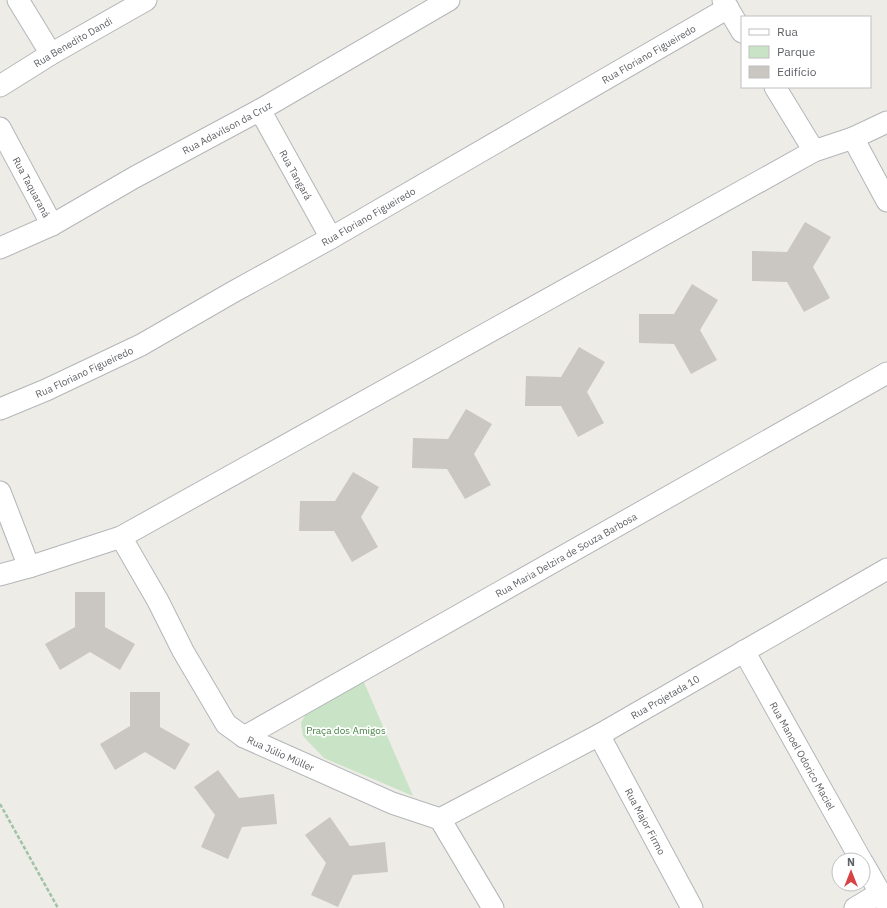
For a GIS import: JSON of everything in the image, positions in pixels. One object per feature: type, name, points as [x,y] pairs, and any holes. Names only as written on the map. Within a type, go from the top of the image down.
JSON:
[{"type":"street","points":[[18,0],[51,54]]},
{"type":"street","name":"Rua Benedito Dandi","points":[[0,86],[51,54],[146,0]]},
{"type":"street","name":"Rua Adavilson da Cruz","points":[[0,248],[52,225],[135,177],[260,110],[449,0]]},
{"type":"street","points":[[726,4],[741,30]]},
{"type":"street","name":"Rua Floriano Figueiredo","points":[[0,409],[46,390],[141,345],[331,238],[726,4]]},
{"type":"street","points":[[776,88],[814,151]]},
{"type":"street","name":"Rua Tangará","points":[[260,110],[331,238]]},
{"type":"street","points":[[0,575],[121,537],[814,151],[853,138],[887,122]]},
{"type":"street","name":"Rua Taquaraná","points":[[0,128],[52,225]]},
{"type":"street","points":[[853,138],[887,201]]},
{"type":"street","name":"Rua Maria Delzira de Souza Barbosa","points":[[244,736],[887,373]]},
{"type":"street","points":[[0,492],[29,567]]},
{"type":"street","name":"Rua Júlio Müller","points":[[121,537],[158,601],[183,651],[226,724],[244,736],[392,803],[440,819]]},
{"type":"street","name":"Rua Projetada 10","points":[[440,819],[599,735],[887,569]]},
{"type":"street","name":"Rua Manoel Odorico Maciel","points":[[744,651],[857,852]]},
{"type":"street","name":"Rua Major Firmo","points":[[599,735],[692,908]]},
{"type":"street","points":[[440,819],[493,908]]},
{"type":"street","points":[[855,908],[883,899],[871,877]]},
{"type":"path","points":[[0,804],[58,908]]},
{"type":"green space","name":"Praça dos Amigos","points":[[363,680],[413,796],[324,758],[303,736],[301,723],[307,712]]},
{"type":"building","points":[[805,222],[831,237],[813,267],[830,298],[804,312],[787,282],[752,281],[752,251],[787,252]]},
{"type":"building","points":[[692,284],[718,300],[700,330],[717,360],[691,374],[674,344],[639,343],[639,314],[674,314]]},
{"type":"building","points":[[579,347],[605,362],[587,392],[604,423],[578,437],[561,406],[525,406],[526,376],[561,377]]},
{"type":"building","points":[[466,409],[492,424],[474,454],[491,485],[465,499],[447,469],[412,468],[413,438],[448,439]]},
{"type":"building","points":[[353,472],[379,487],[361,517],[378,547],[352,562],[334,531],[299,531],[300,501],[335,501]]},
{"type":"building","points":[[75,592],[105,592],[105,627],[135,644],[120,670],[90,652],[60,670],[45,644],[75,627]]},
{"type":"building","points":[[130,692],[160,692],[160,727],[190,744],[175,770],[145,752],[115,770],[100,744],[130,726]]},
{"type":"building","points":[[218,770],[239,798],[274,794],[277,824],[242,827],[228,859],[201,847],[215,815],[194,787]]},
{"type":"building","points":[[330,817],[350,846],[385,842],[388,872],[353,875],[338,907],[311,895],[326,863],[305,835]]}]
